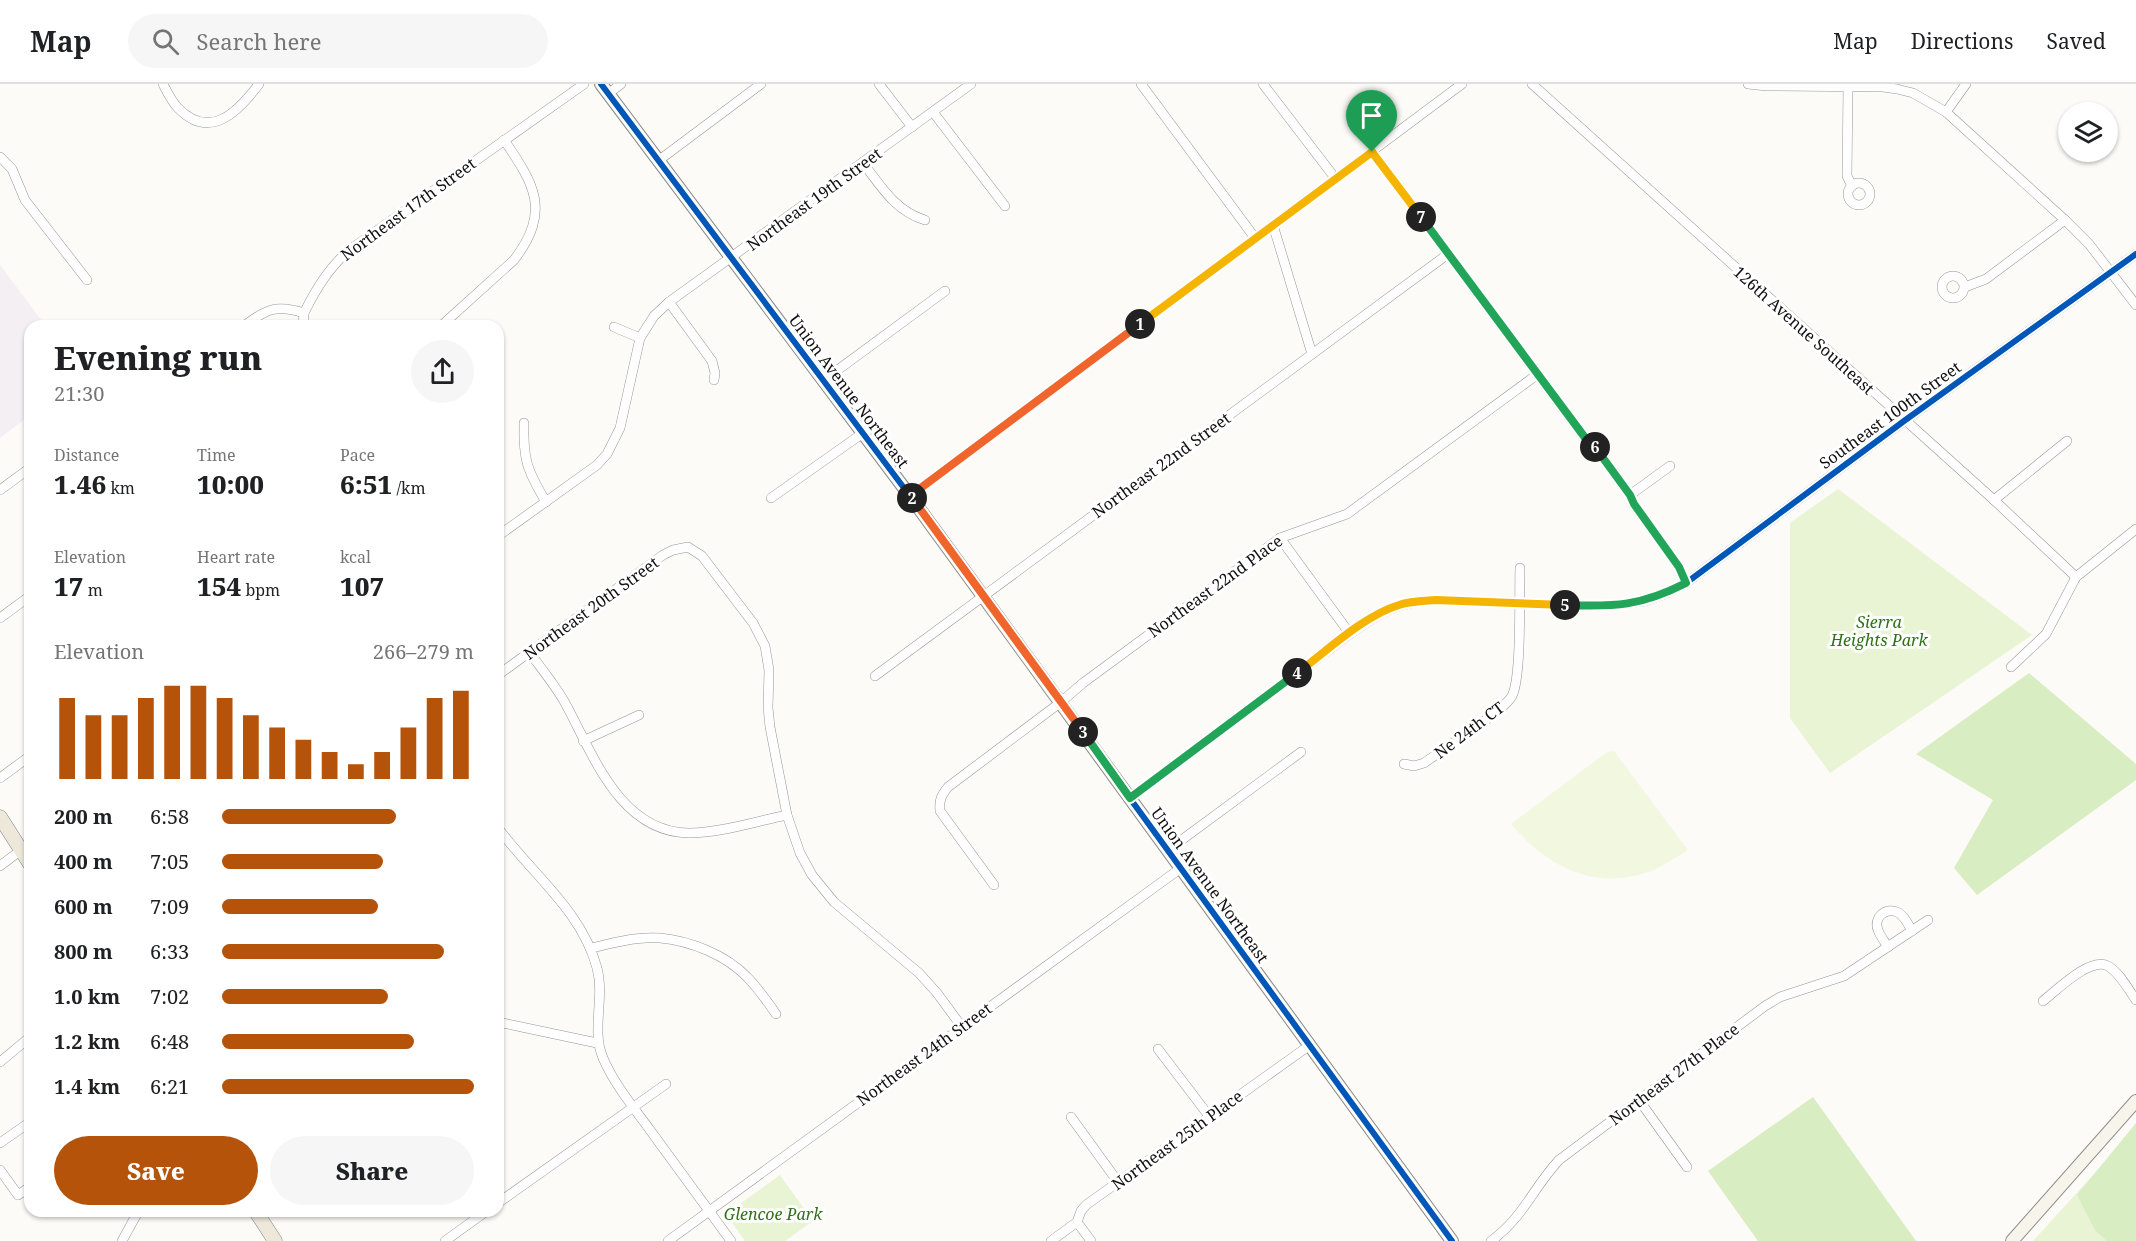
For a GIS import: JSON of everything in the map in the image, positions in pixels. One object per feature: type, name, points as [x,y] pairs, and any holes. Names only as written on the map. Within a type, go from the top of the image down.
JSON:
[{"type":"main road","points":[[0,818],[24,855]]},
{"type":"main road","points":[[260,1217],[276,1241]]},
{"type":"street","points":[[163,84],[177,107],[192,119],[214,123],[231,115],[259,84]]},
{"type":"street","name":"Northeast 17th Street","points":[[304,313],[325,276],[341,257],[584,84]]},
{"type":"street","points":[[605,89],[621,84]]},
{"type":"street","points":[[658,161],[761,84]]},
{"type":"street","points":[[879,84],[912,127]]},
{"type":"street","name":"Northeast 19th Street","points":[[504,532],[597,465],[615,442],[640,338],[654,316],[669,302],[971,84]]},
{"type":"street","points":[[1141,84],[1255,238]]},
{"type":"street","points":[[1263,84],[1335,178]]},
{"type":"street","points":[[910,496],[1462,84]]},
{"type":"street","name":"126th Avenue Southeast","points":[[1532,84],[1994,500],[2076,577]]},
{"type":"street","points":[[1748,84],[1897,89],[1912,93],[1946,112],[2065,220],[2111,271],[2136,305]]},
{"type":"street","points":[[1946,112],[1966,84]]},
{"type":"street","points":[[1848,87],[1847,176],[1852,186]]},
{"type":"street","name":"Union Avenue Northeast","points":[[605,89],[984,596],[1452,1241]]},
{"type":"street","points":[[933,112],[1005,206]]},
{"type":"street","points":[[448,320],[514,260],[532,226],[535,202],[530,180],[504,140]]},
{"type":"street","points":[[1372,152],[1630,495],[1679,567],[1686,583]]},
{"type":"street","points":[[0,157],[12,170],[25,200],[87,280]]},
{"type":"street","points":[[863,163],[894,204],[904,212],[925,220]]},
{"type":"street","points":[[1965,287],[1986,279],[2065,220]]},
{"type":"street","points":[[1273,225],[1312,354]]},
{"type":"street","name":"Northeast 22nd Street","points":[[875,676],[1448,254]]},
{"type":"street","name":"Southeast 100th Street","points":[[1130,798],[1350,634],[1377,615],[1399,605],[1417,601],[1603,606],[1630,604],[1665,594],[1686,583],[1904,421],[2136,254]]},
{"type":"street","points":[[824,380],[945,291]]},
{"type":"street","points":[[669,302],[712,361],[714,380]]},
{"type":"street","points":[[252,320],[273,308],[283,307],[304,313],[303,320]]},
{"type":"street","points":[[614,327],[640,338]]},
{"type":"street","name":"Northeast 22nd Place","points":[[994,885],[945,821],[940,811],[939,802],[948,787],[1083,683],[1280,538],[1347,514],[1538,375]]},
{"type":"street","points":[[524,423],[524,456],[533,480],[546,502]]},
{"type":"street","points":[[771,498],[863,433]]},
{"type":"street","points":[[1994,500],[2067,441]]},
{"type":"street","points":[[1630,495],[1670,466]]},
{"type":"street","points":[[0,490],[24,472]]},
{"type":"street","points":[[2011,667],[2046,634],[2076,577],[2136,529]]},
{"type":"street","points":[[1280,538],[1350,634]]},
{"type":"street","name":"Northeast 20th Street","points":[[504,671],[663,555],[688,547],[702,556],[753,623],[765,646],[769,670],[770,727],[787,815]]},
{"type":"street","name":"Ne 24th CT","points":[[1404,764],[1414,766],[1424,763],[1499,710],[1512,695],[1517,676],[1520,568]]},
{"type":"street","points":[[0,618],[24,601]]},
{"type":"street","points":[[530,653],[563,699],[602,774],[636,813],[660,827],[687,833],[704,832],[787,815],[800,853],[820,887],[849,915],[919,973],[962,1027]]},
{"type":"street","points":[[583,741],[639,715]]},
{"type":"street","points":[[1168,850],[1301,752]]},
{"type":"street","points":[[0,778],[24,760]]},
{"type":"street","points":[[504,835],[585,933],[600,983],[597,1043],[610,1072],[731,1241]]},
{"type":"street","points":[[0,866],[21,850]]},
{"type":"street","name":"Northeast 24th Street","points":[[668,1241],[1181,868]]},
{"type":"street","points":[[1888,947],[1877,929],[1877,920],[1883,913],[1891,911],[1900,914],[1912,931]]},
{"type":"street","name":"Northeast 27th Place","points":[[1491,1241],[1512,1225],[1547,1173],[1559,1160],[1772,1000],[1844,976],[1928,920]]},
{"type":"street","points":[[591,948],[621,941],[660,938],[699,947],[731,963],[746,975],[776,1014]]},
{"type":"street","points":[[2043,1001],[2083,970],[2097,964],[2103,964],[2115,971],[2136,1000]]},
{"type":"street","points":[[504,1023],[597,1043]]},
{"type":"street","points":[[0,1062],[24,1042]]},
{"type":"street","name":"Northeast 25th Place","points":[[1051,1241],[1077,1221],[1086,1205],[1310,1045]]},
{"type":"street","points":[[1158,1049],[1209,1116]]},
{"type":"street","points":[[504,1199],[666,1084]]},
{"type":"street","points":[[1639,1100],[1687,1167]]},
{"type":"street","points":[[2012,1241],[2136,1101]]},
{"type":"street","points":[[1071,1117],[1118,1182]]},
{"type":"street","points":[[0,1143],[24,1126]]},
{"type":"street","points":[[0,1170],[18,1196],[24,1192]]},
{"type":"street","points":[[122,1241],[135,1217]]},
{"type":"street","points":[[445,1241],[478,1217]]},
{"type":"street","points":[[1077,1221],[1091,1241]]},
{"type":"shaded area","points":[[0,265],[41,320],[24,320],[24,420],[0,438]]},
{"type":"green space","name":"Sierra Heights Park","points":[[1838,489],[2032,635],[1830,773],[1790,718],[1790,523]]},
{"type":"green space","points":[[2029,673],[2136,764],[2136,780],[1977,895],[1954,868],[1993,800],[1916,754]]},
{"type":"green space","points":[[1614,751],[1688,850],[1651,871],[1631,877],[1592,876],[1574,871],[1540,852],[1511,824],[1607,752]]},
{"type":"green space","points":[[1813,1097],[1916,1241],[1758,1241],[1708,1171]]},
{"type":"green space","points":[[2136,1123],[2136,1241],[2107,1241],[2095,1230],[2077,1195]]},
{"type":"green space","points":[[2136,1128],[2136,1241],[2033,1241]]},
{"type":"green space","name":"Glencoe Park","points":[[780,1175],[813,1221],[785,1241],[745,1241],[726,1214]]},
{"type":"cycle path","points":[[601,84],[910,496],[1452,1241]]},
{"type":"cycle path","points":[[1130,798],[1350,634],[1371,620],[1400,606],[1436,600],[1603,606],[1645,601],[1686,583],[1904,421],[2136,254]]},
{"type":"route","points":[[1372,152],[1630,495],[1679,567],[1686,583],[1665,594],[1630,604],[1603,606],[1436,600],[1399,605],[1377,615],[1350,634],[1130,798],[910,496],[1372,152]]}]
